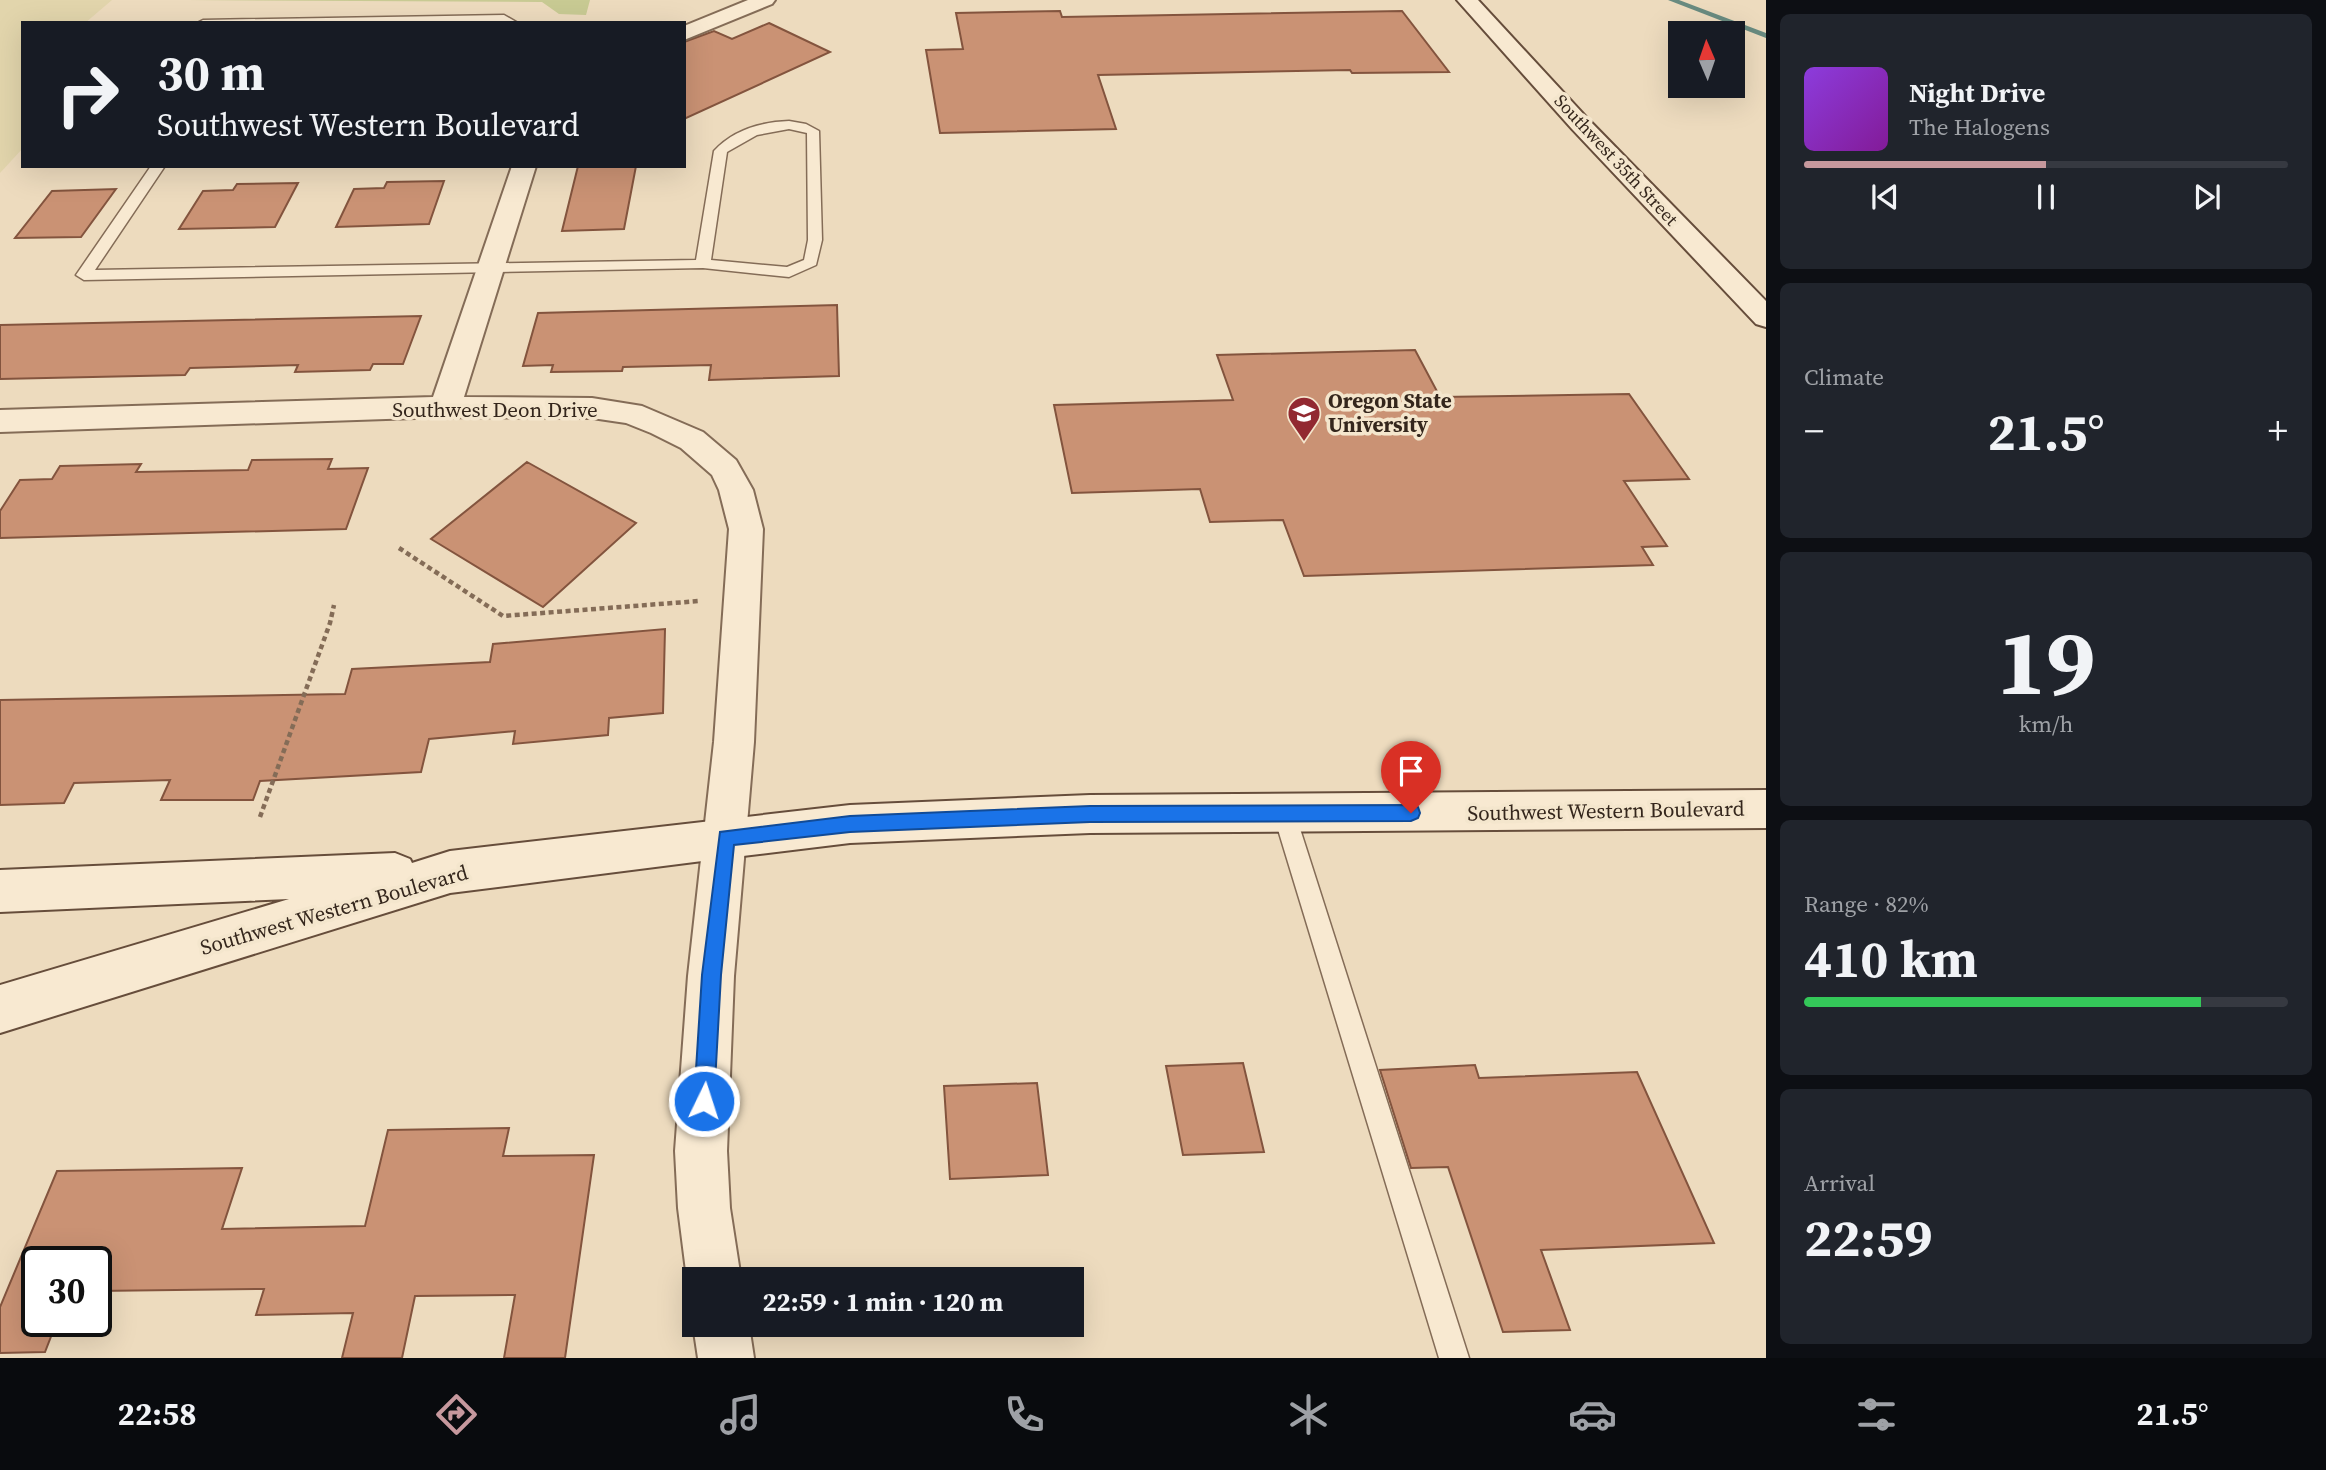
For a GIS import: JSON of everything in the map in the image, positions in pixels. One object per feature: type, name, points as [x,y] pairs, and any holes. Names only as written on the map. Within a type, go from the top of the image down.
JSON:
[{"type":"street","points":[[686,33],[765,0]]},
{"type":"street","name":"Southwest 35th Street","points":[[1467,0],[1580,124],[1766,318]]},
{"type":"street","points":[[445,407],[523,168]]},
{"type":"street","name":"Southwest Deon Drive","points":[[0,421],[544,406],[618,411],[641,417],[692,440],[724,468],[736,490],[746,529],[744,598],[726,838],[711,975],[701,1151],[704,1208],[712,1267]]},
{"type":"street","name":"Southwest Western Boulevard","points":[[0,1009],[450,872],[726,838],[863,823],[1090,814],[1766,809]]},
{"type":"street","points":[[0,891],[450,872]]},
{"type":"street","points":[[723,1337],[726,1358]]},
{"type":"lane","points":[[323,21],[504,18],[509,21]]},
{"type":"lane","points":[[157,168],[84,275],[703,264],[789,272],[811,262],[815,240],[813,131],[799,125],[769,125],[729,144],[721,151],[703,264]]},
{"type":"lane","points":[[1283,813],[1454,1358]]},
{"type":"path","points":[[399,548],[503,616],[744,598]]},
{"type":"path","points":[[260,817],[330,623],[334,605]]},
{"type":"shaded area","points":[[0,0],[112,0],[87,21],[21,21],[21,150],[0,173]]},
{"type":"green space","points":[[187,0],[590,0],[586,15],[559,14],[542,2]]},
{"type":"building","points":[[1060,11],[1062,17],[1402,11],[1449,72],[1352,73],[1350,70],[1098,75],[1116,129],[940,133],[926,50],[963,49],[956,13]]},
{"type":"building","points":[[769,23],[830,52],[686,118],[686,41],[714,31],[732,39]]},
{"type":"building","points":[[578,168],[636,168],[624,229],[562,231]]},
{"type":"building","points":[[444,181],[429,224],[336,227],[354,189],[384,188],[387,182]]},
{"type":"building","points":[[298,183],[275,227],[179,229],[203,191],[233,190],[237,184]]},
{"type":"building","points":[[116,189],[81,237],[15,238],[52,191]]},
{"type":"building","points":[[837,305],[839,376],[709,380],[711,365],[623,367],[622,371],[551,372],[553,365],[523,366],[538,313]]},
{"type":"building","points":[[421,316],[403,364],[373,364],[370,370],[295,372],[298,365],[190,368],[185,375],[0,379],[0,325]]},
{"type":"building","points":[[1415,350],[1440,397],[1629,394],[1689,479],[1624,481],[1667,546],[1642,547],[1653,565],[1304,576],[1283,520],[1210,522],[1200,489],[1072,493],[1054,405],[1233,400],[1217,355]]},
{"type":"building","points":[[332,459],[328,469],[368,468],[346,529],[0,538],[0,511],[20,480],[52,479],[60,466],[141,464],[136,472],[248,470],[252,460]]},
{"type":"building","points":[[527,462],[636,523],[543,607],[431,539]]},
{"type":"building","points":[[665,629],[663,713],[609,718],[608,735],[513,744],[515,731],[429,739],[421,772],[260,781],[253,800],[161,800],[170,780],[74,783],[64,803],[0,805],[0,700],[345,694],[352,669],[490,662],[493,644]]},
{"type":"building","points":[[1243,1063],[1264,1152],[1183,1155],[1166,1066]]},
{"type":"building","points":[[1475,1065],[1479,1078],[1637,1072],[1714,1243],[1541,1250],[1570,1330],[1503,1332],[1448,1167],[1411,1168],[1380,1070]]},
{"type":"building","points":[[1037,1083],[1048,1175],[950,1179],[944,1086]]},
{"type":"building","points":[[509,1128],[503,1156],[594,1155],[565,1358],[504,1358],[515,1295],[415,1296],[402,1358],[342,1358],[353,1313],[256,1315],[264,1289],[112,1291],[112,1246],[26,1246],[57,1171],[242,1168],[222,1229],[365,1226],[388,1130]]},
{"type":"building","points":[[21,1257],[21,1337],[51,1337],[45,1352],[0,1353],[0,1307]]},
{"type":"waterway","points":[[1672,0],[1766,36]]},
{"type":"place","name":"Oregon State University","points":[[1304,443]]},
{"type":"route","points":[[704,1101],[711,975],[726,838],[850,824],[1090,814],[1411,813]]}]
